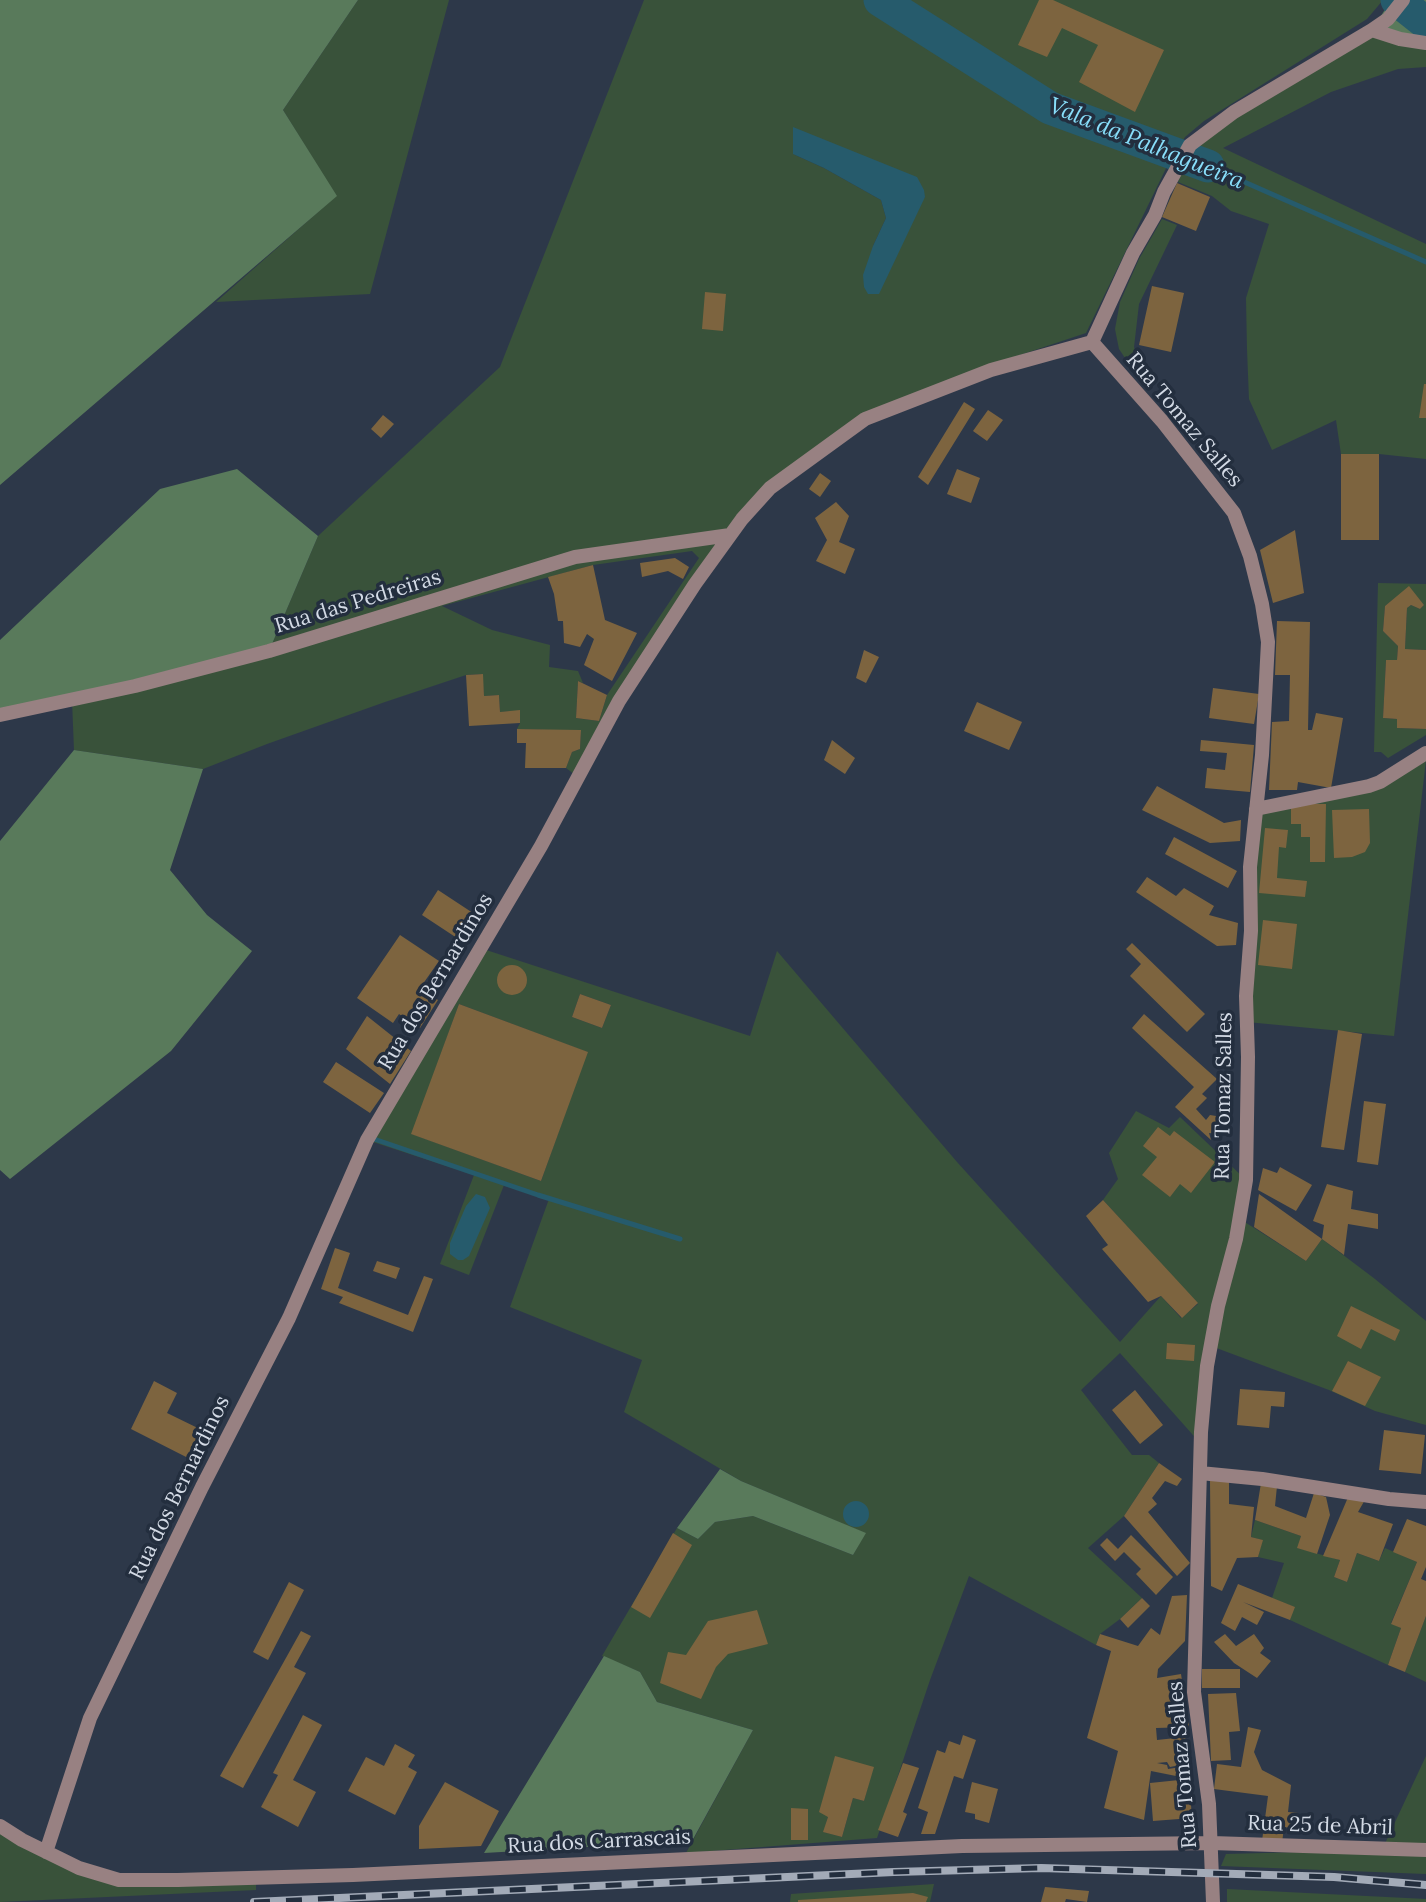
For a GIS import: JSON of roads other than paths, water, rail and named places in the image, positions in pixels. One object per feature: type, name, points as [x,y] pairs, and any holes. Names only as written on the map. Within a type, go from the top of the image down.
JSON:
[{"type":"street","points":[[1092,342],[1133,253],[1190,145],[1234,112],[1372,30],[1388,19],[1403,0]]},
{"type":"street","points":[[1372,30],[1400,39],[1426,43]]},
{"type":"street","name":"Rua dos Bernardinos","points":[[46,1852],[90,1718],[202,1487],[289,1318],[367,1140],[541,846],[619,701],[695,584],[730,535],[770,488],[865,419],[991,370],[1092,342]]},
{"type":"street","name":"Rua Tomaz Salles","points":[[1092,342],[1162,421],[1234,513],[1250,556],[1268,642],[1262,755],[1250,867],[1251,931],[1246,996],[1246,1180],[1236,1239],[1218,1306],[1207,1366],[1200,1473],[1194,1692],[1212,1843],[1213,1902]]},
{"type":"street","name":"Rua das Pedreiras","points":[[0,715],[135,686],[269,651],[575,558],[730,535]]},
{"type":"street","points":[[1256,809],[1369,786],[1426,753]]},
{"type":"street","points":[[1200,1473],[1426,1502]]},
{"type":"street","name":"Rua dos Carrascais","points":[[0,1826],[79,1868],[119,1880],[461,1871],[927,1847],[1212,1843]]},
{"type":"street","name":"Rua 25 de Abril","points":[[1212,1843],[1426,1850]]},
{"type":"water","points":[[793,127],[917,177],[924,190],[925,197],[879,294],[868,294],[863,275],[886,218],[881,200],[793,154]]},
{"type":"water","points":[[476,1194],[485,1197],[490,1208],[469,1256],[458,1260],[450,1254],[450,1243],[466,1206]]},
{"type":"water","points":[[856,1501],[865,1505],[869,1514],[865,1523],[856,1527],[847,1523],[843,1514],[847,1505]]},
{"type":"waterway","name":"Vala da Palhagueira","points":[[880,0],[1050,108],[1208,166]]},
{"type":"waterway","points":[[1397,0],[1426,23]]},
{"type":"waterway","name":"Vala da Palhagueira","points":[[1208,166],[1426,262]]},
{"type":"waterway","points":[[374,1139],[538,1195],[680,1239]]},
{"type":"railway","points":[[254,1902],[894,1872],[1041,1868],[1334,1877],[1426,1885]]}]
